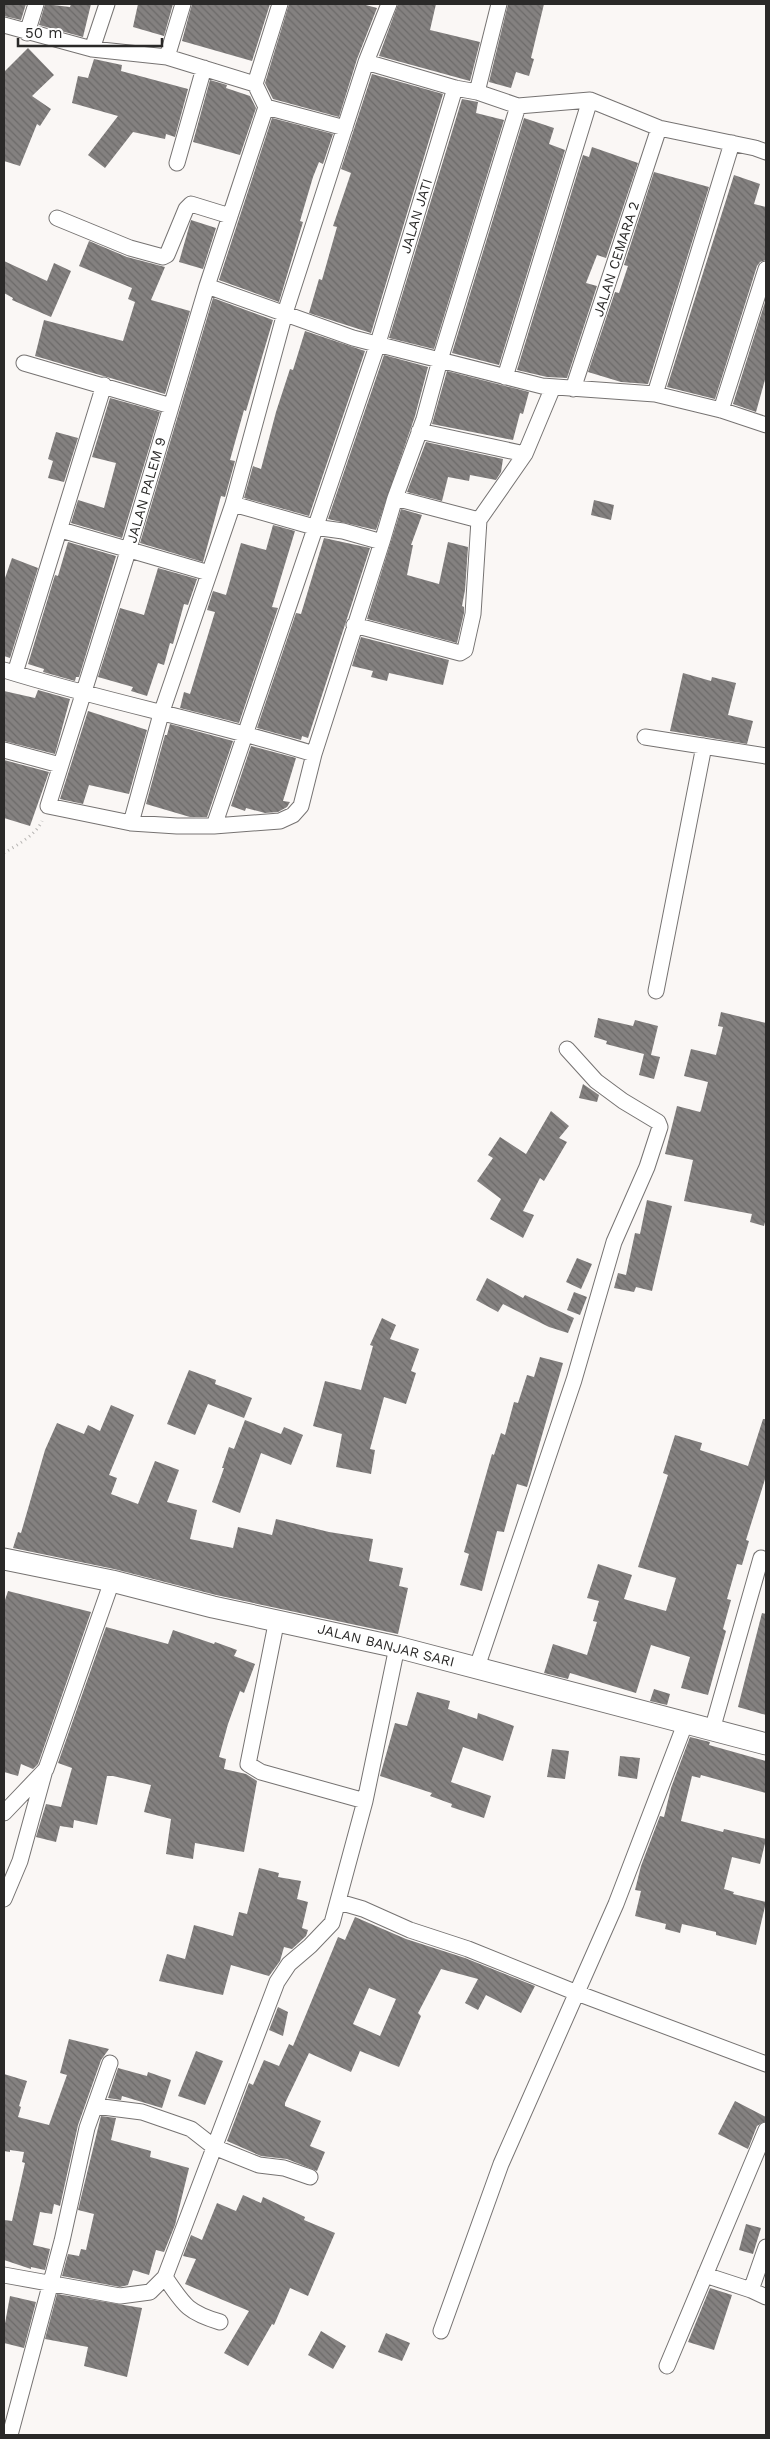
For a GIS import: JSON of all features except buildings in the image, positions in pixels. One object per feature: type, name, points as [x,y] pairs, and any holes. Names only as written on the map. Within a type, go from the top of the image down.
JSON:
[{"type":"street","points":[[27,33],[36,4]]},
{"type":"street","points":[[92,49],[107,4]]},
{"type":"street","points":[[168,57],[183,4]]},
{"type":"street","points":[[57,218],[130,248],[163,257],[167,255],[191,204],[230,216],[266,107],[255,84],[280,4]]},
{"type":"street","points":[[130,823],[160,714],[233,504],[285,313],[366,62],[389,4]]},
{"type":"street","points":[[477,92],[499,4]]},
{"type":"street","points":[[4,25],[27,33],[92,49],[168,57],[255,84]]},
{"type":"street","points":[[366,62],[455,88],[477,92],[518,106],[590,100],[659,128],[766,152]]},
{"type":"street","points":[[177,163],[204,68]]},
{"type":"street","name":"JALAN JATI","points":[[214,826],[378,343],[455,88]]},
{"type":"street","points":[[505,377],[590,100]]},
{"type":"street","points":[[48,806],[130,823],[214,826],[280,821],[293,815],[302,806],[314,754],[395,498],[419,431],[518,106]]},
{"type":"street","points":[[266,107],[345,128]]},
{"type":"street","name":"JALAN CEMARA 2","points":[[573,389],[659,128]]},
{"type":"street","points":[[656,394],[732,143]]},
{"type":"street","name":"JALAN PALEM 9","points":[[48,806],[230,216]]},
{"type":"street","points":[[721,410],[766,269]]},
{"type":"street","points":[[207,286],[353,338],[505,377],[553,387],[656,394],[721,410],[766,425]]},
{"type":"street","points":[[24,363],[171,406]]},
{"type":"street","points":[[104,386],[61,530],[10,671],[84,694],[160,714],[245,732],[314,754]]},
{"type":"street","points":[[354,625],[460,653],[465,650],[473,614],[479,520],[524,454],[553,387]]},
{"type":"street","points":[[419,431],[524,454]]},
{"type":"street","points":[[395,498],[479,520]]},
{"type":"street","points":[[233,504],[314,527],[343,531],[382,542]]},
{"type":"street","points":[[61,530],[129,548],[148,556],[209,573]]},
{"type":"street","points":[[645,737],[766,756]]},
{"type":"street","points":[[656,991],[704,746]]},
{"type":"street","points":[[4,750],[60,766]]},
{"type":"street","points":[[477,1667],[574,1380],[614,1242],[647,1166],[660,1127],[654,1118],[623,1101],[596,1081],[567,1049]]},
{"type":"street","points":[[712,1730],[761,1558]]},
{"type":"street","name":"JALAN BANJAR SARI","points":[[4,1559],[112,1581],[213,1607],[277,1619],[397,1647],[766,1744]]},
{"type":"street","points":[[4,1899],[20,1861],[46,1769],[112,1581]]},
{"type":"street","points":[[277,1619],[248,1764],[261,1772],[365,1801]]},
{"type":"street","points":[[4,2275],[120,2296],[150,2292],[165,2277],[277,1982],[289,1964],[332,1923],[365,1801],[397,1647]]},
{"type":"street","points":[[441,2331],[501,2164],[616,1904],[685,1724]]},
{"type":"street","points":[[4,1813],[46,1769]]},
{"type":"street","points":[[339,1902],[363,1909],[410,1930],[492,1958],[578,1993],[766,2064]]},
{"type":"street","points":[[10,2435],[62,2240],[87,2128],[110,2063]]},
{"type":"street","points":[[95,2106],[126,2108],[183,2126],[191,2129],[214,2147],[259,2165],[284,2168],[310,2177]]},
{"type":"street","points":[[667,2366],[766,2130]]},
{"type":"street","points":[[751,2290],[766,2247]]},
{"type":"street","points":[[705,2275],[766,2297]]},
{"type":"street","points":[[165,2277],[185,2307],[201,2316],[220,2322]]},
{"type":"path","points":[[4,853],[40,826],[48,806]]}]
